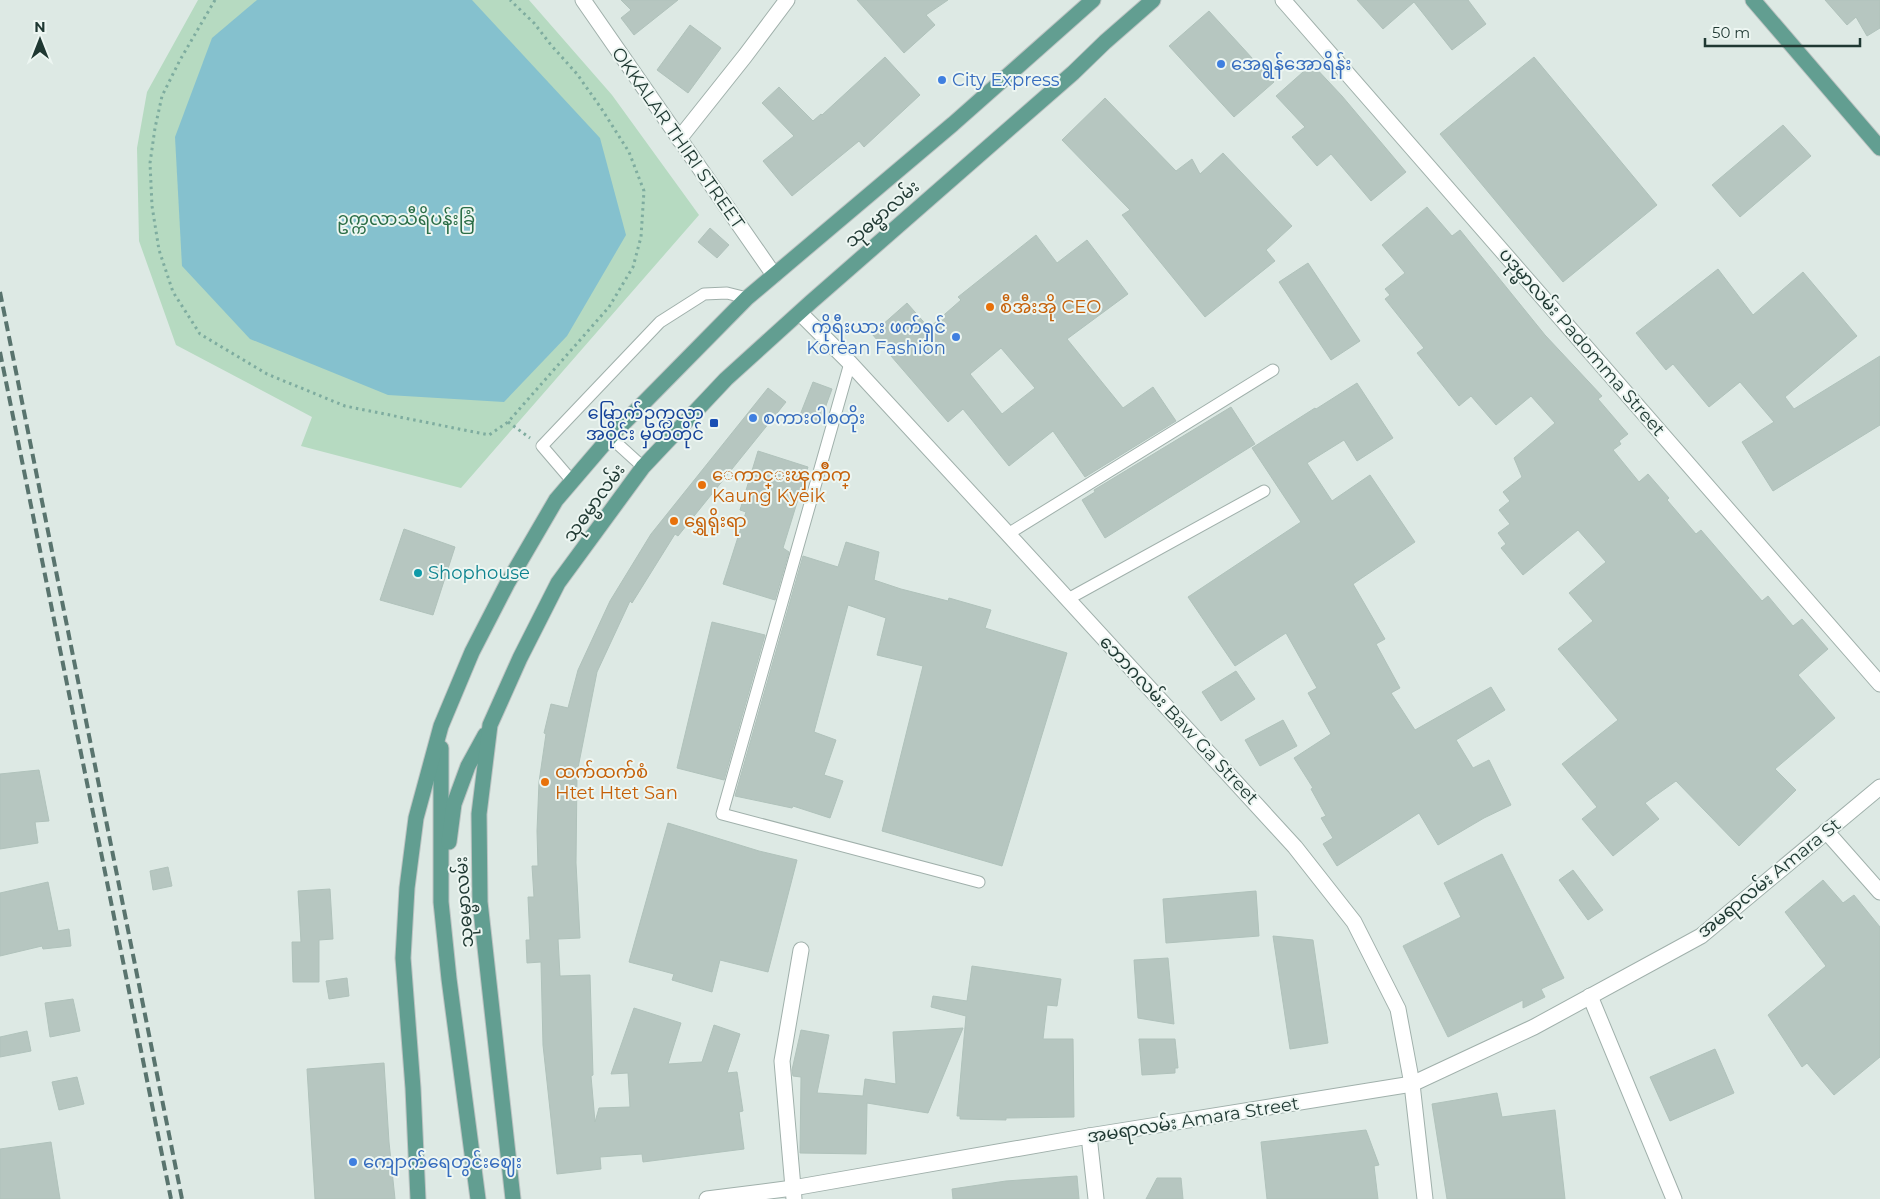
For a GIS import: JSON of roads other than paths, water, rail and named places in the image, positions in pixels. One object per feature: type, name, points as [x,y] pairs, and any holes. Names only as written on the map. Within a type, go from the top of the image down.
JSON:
[{"type":"main road","name":"သုဓမ္မာလမ်း","points":[[514,1199],[480,902],[479,814],[490,725],[520,658],[558,583],[643,467],[726,378],[1073,73],[1153,0]]},
{"type":"main road","points":[[1753,0],[1880,148]]},
{"type":"main road","name":"သုဓမ္မာလမ်း","points":[[418,1199],[413,1088],[403,958],[407,888],[416,818],[441,726],[472,652],[507,584],[556,500],[610,437],[747,298],[953,124],[1090,2]]},
{"type":"main road","points":[[441,902],[454,804],[468,766],[490,725]]},
{"type":"main road","points":[[441,726],[441,902],[449,979],[478,1199]]},
{"type":"street","name":"OKKALAR THIRI STREET","points":[[583,0],[774,275]]},
{"type":"street","points":[[679,139],[787,0]]},
{"type":"street","name":"ပဒုမ္မာလမ်း Padomma Street","points":[[1283,0],[1880,684]]},
{"type":"street","name":"ဘောဂလမ်း Baw Ga Street","points":[[800,313],[850,363],[1296,847],[1354,922],[1398,1009],[1412,1084],[1425,1199]]},
{"type":"street","name":"အမရာလမ်း Amara St","points":[[1653,961],[1701,936],[1880,787]]},
{"type":"street","points":[[1826,832],[1880,892]]},
{"type":"street","points":[[794,1193],[782,1061],[801,950]]},
{"type":"street","name":"အမရာလမ်း Amara Street","points":[[707,1199],[794,1193],[1089,1136],[1412,1084],[1534,1027],[1653,961]]},
{"type":"street","points":[[1590,996],[1674,1199]]},
{"type":"street","points":[[1089,1136],[1096,1199]]},
{"type":"lane","points":[[572,481],[542,446],[660,322],[704,294],[727,293],[747,298]]},
{"type":"lane","points":[[850,363],[722,814],[979,882]]},
{"type":"lane","points":[[1008,534],[1273,370]]},
{"type":"lane","points":[[610,437],[643,467]]},
{"type":"lane","points":[[1068,599],[1264,491]]},
{"type":"water","name":"ဥက္ကလာသီရိပန်းခြံ","points":[[257,0],[472,0],[600,138],[626,235],[567,336],[504,402],[388,395],[250,339],[182,266],[175,137],[212,38]]},
{"type":"railway","points":[[0,292],[182,1199]]},
{"type":"railway","points":[[0,352],[171,1199]]},
{"type":"place","name":"အေရွန်အောရိန်း","points":[[1221,64]]},
{"type":"place","name":"City Express","points":[[942,80]]},
{"type":"place","name":"စီအီးအို CEO","points":[[990,307]]},
{"type":"place","name":"ကိုရီးယား ဖက်ရှင် Korean Fashion","points":[[956,337]]},
{"type":"place","name":"စကားဝါစတိုး","points":[[753,418]]},
{"type":"place","name":"မြောက်ဥက္ကလာ အဝိုင်း မှတ်တိုင်","points":[[714,423]]},
{"type":"place","name":"ေကာင္းၾကိဳက္ Kaung Kyeik","points":[[702,485]]},
{"type":"place","name":"ရွှေရိုးရာ","points":[[674,521]]},
{"type":"place","name":"Shophouse","points":[[418,573]]},
{"type":"place","name":"ထက်ထက်စံ Htet Htet San","points":[[545,782]]},
{"type":"place","name":"ကျောက်ရေတွင်းဈေး","points":[[353,1162]]}]
